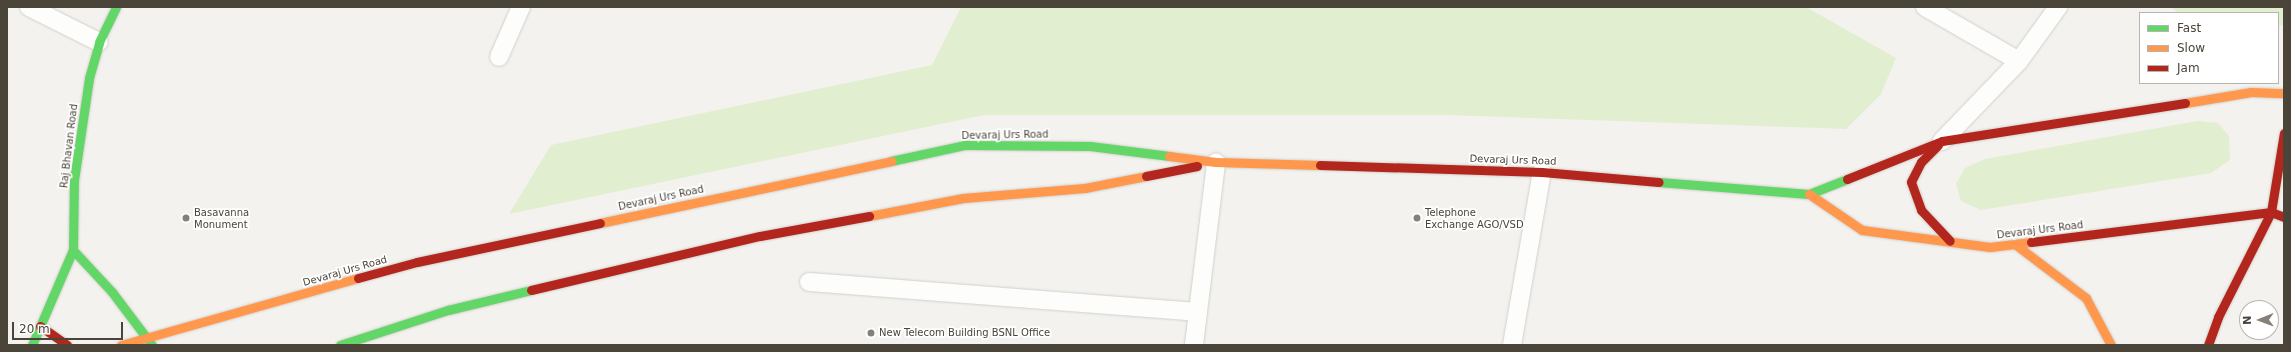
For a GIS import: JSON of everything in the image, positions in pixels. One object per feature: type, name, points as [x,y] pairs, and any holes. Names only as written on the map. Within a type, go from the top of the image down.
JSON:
[{"type":"street","name":"Raj Bhavan Road","points":[[73,250],[74,180],[89,78],[99,42],[116,7]]},
{"type":"street","name":"Devaraj Urs Road","points":[[121,345],[150,341],[417,262],[965,145],[1090,146],[1216,162],[1542,172],[1809,194],[1942,141],[2251,92],[2284,92]]},
{"type":"street","points":[[2208,345],[2218,317],[2271,212],[2284,133]]},
{"type":"street","points":[[1942,141],[1921,162],[1911,182],[1921,210],[1950,242]]},
{"type":"street","name":"Devaraj Urs Road","points":[[340,345],[448,310],[760,236],[963,198],[1085,188],[1216,162]]},
{"type":"street","name":"Devaraj Urs Road","points":[[1809,194],[1862,230],[1990,247],[2271,212],[2284,217]]},
{"type":"street","points":[[2016,244],[2086,298],[2111,345]]},
{"type":"street","points":[[32,345],[73,250],[112,292],[150,341]]},
{"type":"street","points":[[40,326],[67,345]]},
{"type":"lane","points":[[29,7],[99,42]]},
{"type":"lane","points":[[499,57],[520,7]]},
{"type":"lane","points":[[1925,7],[2018,61]]},
{"type":"lane","points":[[1942,141],[2018,61],[2058,7]]},
{"type":"lane","points":[[1194,345],[1216,162]]},
{"type":"lane","points":[[1512,345],[1542,172]]},
{"type":"lane","points":[[809,282],[1198,312]]},
{"type":"green space","points":[[961,7],[1806,7],[1896,58],[1881,94],[1846,129],[1448,115],[984,115],[509,214],[551,145],[932,65]]},
{"type":"green space","points":[[2171,7],[2284,7],[2284,26],[2279,25],[2279,12],[2177,12]]},
{"type":"green space","points":[[2197,121],[2218,123],[2229,136],[2230,160],[2211,173],[1981,210],[1961,201],[1956,184],[1965,168],[1985,159]]},
{"type":"traffic: fast","points":[[32,345],[73,250],[74,180],[89,78],[99,42],[116,7]]},
{"type":"traffic: fast","points":[[891,161],[965,145],[1090,146],[1169,156]]},
{"type":"traffic: fast","points":[[1659,182],[1809,194],[1847,179]]},
{"type":"traffic: fast","points":[[73,250],[112,292],[152,345]]},
{"type":"traffic: fast","points":[[340,345],[448,310],[531,290]]},
{"type":"traffic: slow","points":[[2185,103],[2251,92],[2284,93]]},
{"type":"traffic: slow","points":[[1169,156],[1216,162],[1320,165]]},
{"type":"traffic: slow","points":[[600,223],[891,161]]},
{"type":"traffic: slow","points":[[869,216],[963,198],[1085,188],[1146,176]]},
{"type":"traffic: slow","points":[[1809,194],[1862,230],[1990,247],[2031,242]]},
{"type":"traffic: slow","points":[[2016,245],[2086,298],[2111,345]]},
{"type":"traffic: slow","points":[[121,345],[358,278]]},
{"type":"traffic: jam","points":[[1847,179],[1942,141],[2185,103]]},
{"type":"traffic: jam","points":[[2208,345],[2218,317],[2271,212],[2284,133]]},
{"type":"traffic: jam","points":[[1938,145],[1921,162],[1911,182],[1921,210],[1950,241]]},
{"type":"traffic: jam","points":[[1320,165],[1542,172],[1659,182]]},
{"type":"traffic: jam","points":[[1146,176],[1197,166]]},
{"type":"traffic: jam","points":[[2031,242],[2271,212],[2284,217]]},
{"type":"traffic: jam","points":[[531,290],[760,236],[869,216]]},
{"type":"traffic: jam","points":[[358,278],[417,262],[600,223]]},
{"type":"traffic: jam","points":[[40,326],[67,345]]},
{"type":"place","name":"Basavanna Monument","points":[[186,218]]},
{"type":"place","name":"Telephone Exchange AGO/VSD","points":[[1417,218]]},
{"type":"place","name":"New Telecom Building BSNL Office","points":[[871,333]]}]
